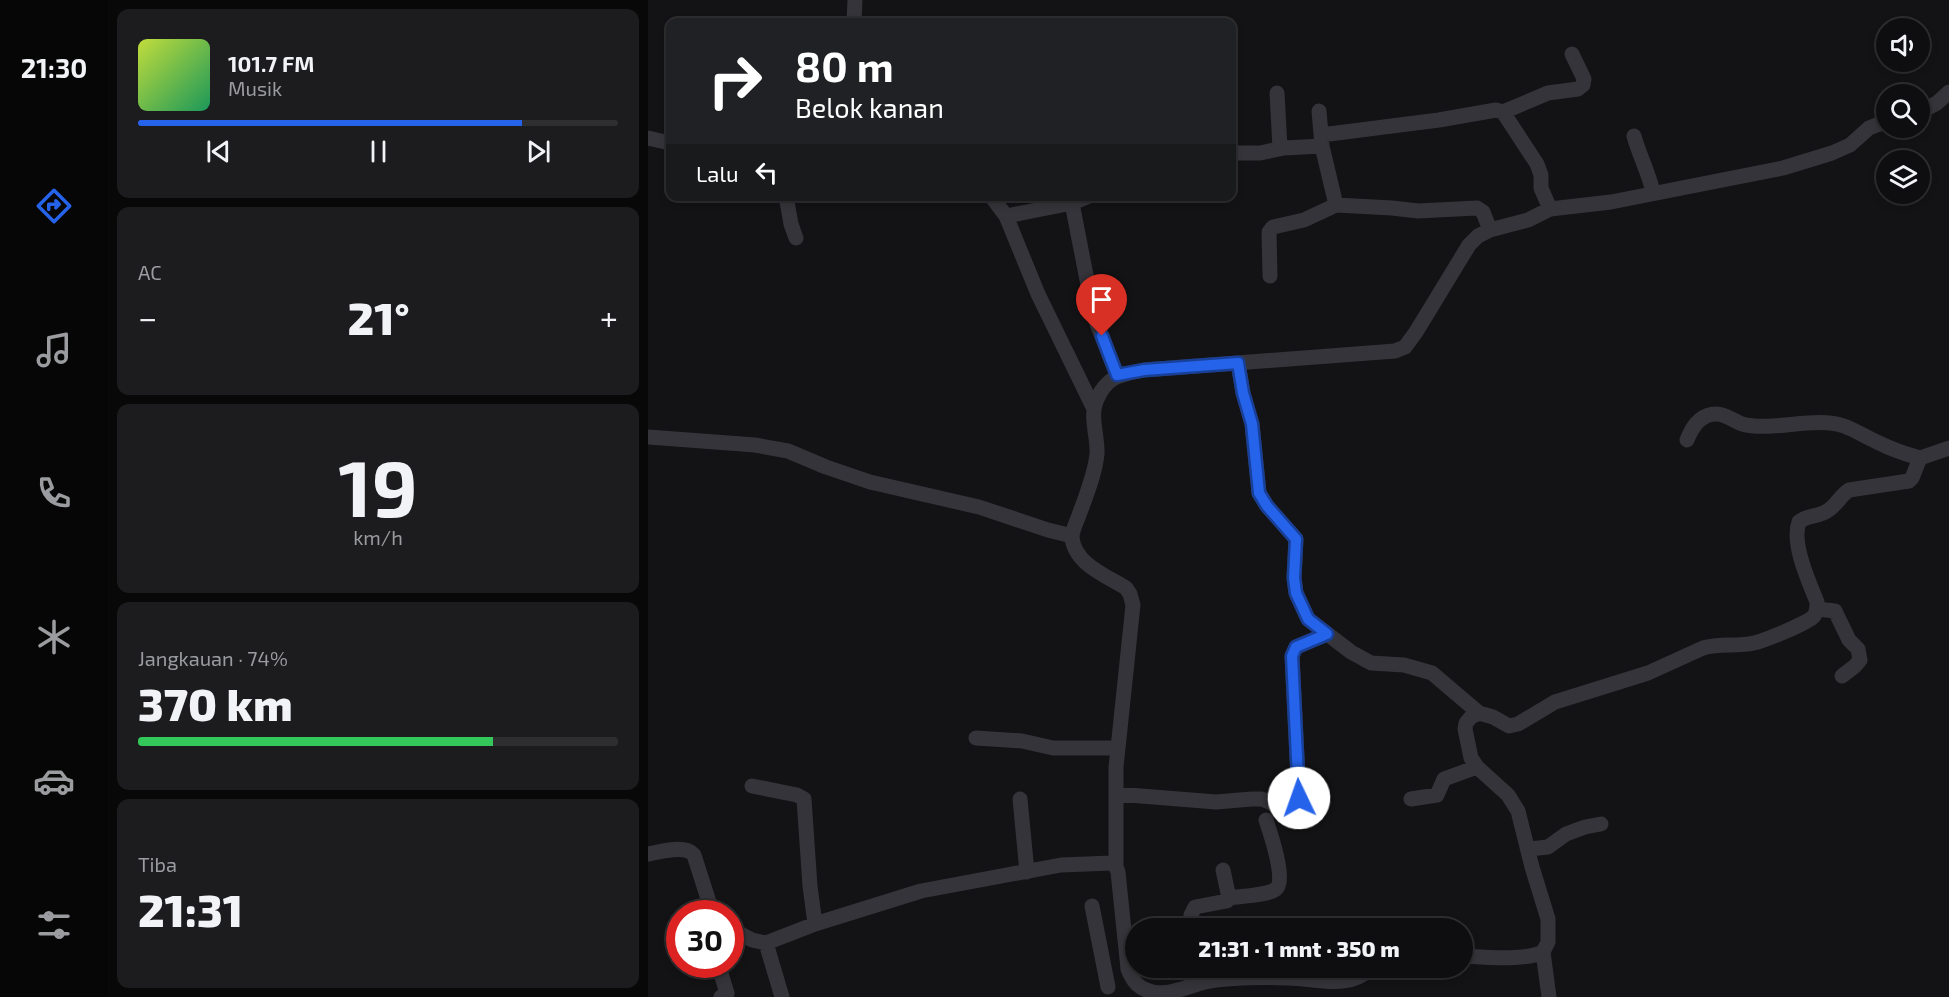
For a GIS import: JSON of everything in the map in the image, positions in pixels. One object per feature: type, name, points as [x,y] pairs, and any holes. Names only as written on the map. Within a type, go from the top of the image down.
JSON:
[{"type":"street","points":[[854,18],[855,0]]},
{"type":"street","points":[[1236,153],[1260,153],[1496,110],[1503,112],[1548,93],[1578,89],[1583,85],[1584,79],[1572,54]]},
{"type":"street","points":[[1930,107],[1949,92]]},
{"type":"street","points":[[1277,93],[1280,148]]},
{"type":"street","points":[[1319,111],[1322,140],[1336,205]]},
{"type":"street","points":[[1503,112],[1537,164],[1541,175],[1541,188],[1550,210]]},
{"type":"street","points":[[1125,944],[1116,867],[1116,794],[1118,748],[1133,604],[1126,588],[1084,562],[1072,536],[1097,454],[1094,409],[1097,399],[1112,378],[1144,370],[1395,351],[1405,347],[1416,332],[1469,245],[1478,236],[1490,230],[1528,220],[1550,210],[1611,202],[1783,168],[1850,145],[1869,128],[1876,125]]},
{"type":"street","points":[[1634,136],[1653,192]]},
{"type":"street","points":[[648,138],[666,142]]},
{"type":"street","points":[[787,201],[796,238]]},
{"type":"street","points":[[996,201],[1006,216],[1038,294],[1094,409]]},
{"type":"street","points":[[1006,216],[1075,201]]},
{"type":"street","points":[[1072,202],[1094,316],[1117,375]]},
{"type":"street","points":[[1270,276],[1269,232],[1273,227],[1304,220],[1336,205],[1418,211],[1478,208],[1483,212],[1490,230]]},
{"type":"street","points":[[1238,363],[1243,393],[1252,424],[1259,493],[1267,506],[1296,539],[1294,578],[1296,593],[1308,619],[1351,652],[1371,663],[1404,665],[1432,674],[1479,713],[1514,726],[1556,702],[1648,673],[1711,645],[1745,645],[1767,640],[1810,619],[1817,609],[1817,602],[1800,553],[1799,522],[1803,518],[1828,511],[1849,490],[1909,481],[1920,458]]},
{"type":"street","points":[[1687,440],[1692,428],[1699,421],[1716,414],[1730,417],[1743,424],[1777,426],[1835,423],[1895,450],[1920,458],[1949,448]]},
{"type":"street","points":[[648,437],[755,445],[788,451],[870,482],[979,507],[1048,531],[1072,536]]},
{"type":"street","points":[[1817,609],[1834,611],[1849,640],[1858,649],[1860,660],[1842,676]]},
{"type":"street","points":[[1116,794],[1216,802],[1262,799],[1278,806],[1296,803],[1299,798],[1292,656],[1296,647],[1327,634]]},
{"type":"street","points":[[1479,713],[1470,717],[1466,723],[1465,729],[1471,758],[1514,802],[1518,811],[1548,920],[1548,942],[1543,952],[1549,997]]},
{"type":"street","points":[[976,738],[1022,741],[1053,748],[1118,748]]},
{"type":"street","points":[[1410,799],[1437,795],[1444,779],[1478,767]]},
{"type":"street","points":[[752,786],[797,795],[804,799],[815,924]]},
{"type":"street","points":[[1020,799],[1027,873]]},
{"type":"street","points":[[1191,918],[1195,907],[1277,889],[1280,870],[1266,820]]},
{"type":"street","points":[[1529,849],[1548,847],[1566,834],[1601,824]]},
{"type":"street","points":[[648,854],[690,850],[694,855],[708,900]]},
{"type":"street","points":[[744,936],[766,943],[815,924],[921,891],[956,883],[1027,873],[1061,865],[1112,863],[1116,867]]},
{"type":"street","points":[[1223,870],[1229,898]]},
{"type":"street","points":[[1092,906],[1106,992]]},
{"type":"street","points":[[766,943],[782,997]]},
{"type":"street","points":[[1473,957],[1532,956],[1543,952]]},
{"type":"street","points":[[721,997],[726,993],[722,978]]},
{"type":"street","points":[[1106,992],[1113,982],[1127,978]]},
{"type":"street","points":[[1132,978],[1138,986],[1155,992],[1173,991],[1197,978]]},
{"type":"street","points":[[1220,978],[1289,978],[1327,989],[1339,982],[1358,978]]},
{"type":"route","points":[[1102,336],[1117,375],[1144,370],[1238,363],[1254,435],[1259,493],[1262,500],[1296,539],[1294,578],[1296,593],[1308,619],[1327,634],[1296,647],[1292,656],[1299,798]]}]
